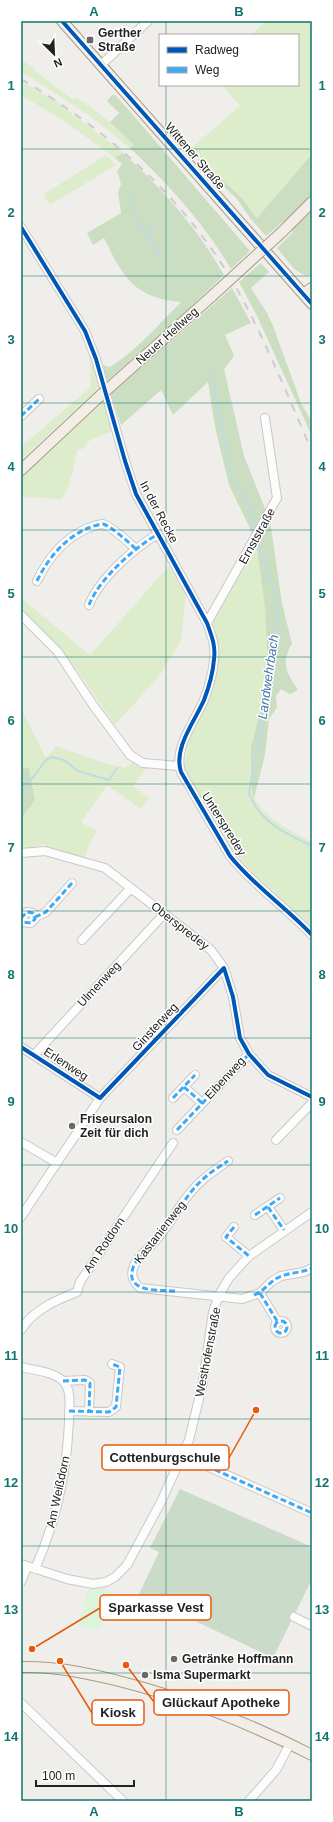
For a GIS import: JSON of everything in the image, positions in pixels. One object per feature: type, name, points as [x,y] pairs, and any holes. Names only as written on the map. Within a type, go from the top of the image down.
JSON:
[{"type":"main road","name":"Wittener Straße","points":[[62,21],[312,304]]},
{"type":"main road","name":"Neuer Hellweg","points":[[21,470],[106,390],[282,232],[312,202]]},
{"type":"main road","points":[[303,294],[312,288]]},
{"type":"main road","points":[[21,1666],[47,1667],[80,1672],[139,1686],[195,1703],[263,1731],[312,1755]]},
{"type":"street","points":[[101,65],[148,21]]},
{"type":"street","name":"In der Recke","points":[[21,227],[78,316],[87,335],[100,369],[129,477],[141,505],[207,623],[214,650],[213,670],[204,699],[184,741],[179,766]]},
{"type":"street","points":[[22,414],[39,399]]},
{"type":"street","name":"Ernststraße","points":[[207,623],[277,498],[265,418]]},
{"type":"street","points":[[38,580],[43,569],[67,539],[98,524],[108,527],[135,548]]},
{"type":"street","points":[[89,605],[94,594],[135,548],[158,534]]},
{"type":"street","points":[[21,615],[58,652],[93,705],[130,755],[143,763],[179,766]]},
{"type":"street","name":"Unterspredey","points":[[179,766],[189,788],[234,861],[250,879],[312,934]]},
{"type":"street","name":"Oberspredey","points":[[21,853],[45,851],[85,861],[105,868],[212,950],[224,968],[233,997],[240,1038],[248,1054],[268,1075],[312,1097]]},
{"type":"street","points":[[21,922],[31,924],[35,917],[46,912],[72,883]]},
{"type":"street","points":[[82,940],[131,888]]},
{"type":"street","points":[[21,918],[27,912],[33,913],[35,917]]},
{"type":"street","name":"Ulmenweg","points":[[34,1055],[164,914]]},
{"type":"street","name":"Ginsterweg","points":[[21,1217],[100,1098],[224,968]]},
{"type":"street","name":"Erlenweg","points":[[21,1047],[100,1098]]},
{"type":"street","name":"Eibenweg","points":[[177,1130],[248,1054]]},
{"type":"street","name":"Eibenweg","points":[[173,1098],[195,1075]]},
{"type":"street","name":"Eibenweg","points":[[184,1087],[202,1103]]},
{"type":"street","points":[[276,1140],[312,1103]]},
{"type":"street","points":[[21,1142],[56,1163]]},
{"type":"street","name":"Am Rotdorn","points":[[21,1330],[39,1311],[57,1299],[77,1292],[80,1282],[173,1143]]},
{"type":"street","name":"Kastanienweg","points":[[219,1295],[140,1288],[133,1282],[132,1276],[133,1267],[140,1256],[156,1240],[189,1194],[214,1170],[228,1161]]},
{"type":"street","points":[[255,1215],[280,1198]]},
{"type":"street","points":[[268,1207],[284,1230]]},
{"type":"street","name":"Westhofenstraße","points":[[28,1567],[67,1579],[93,1584],[106,1582],[116,1577],[127,1565],[136,1552],[161,1502],[189,1440],[199,1400],[214,1312],[219,1295],[229,1278],[249,1256],[284,1230],[312,1212]]},
{"type":"street","points":[[234,1227],[226,1238],[249,1256]]},
{"type":"street","points":[[219,1295],[242,1298],[260,1293],[271,1282],[281,1276],[304,1272],[312,1268]]},
{"type":"street","points":[[260,1293],[277,1321]]},
{"type":"street","points":[[69,1412],[109,1412],[116,1407],[120,1367],[112,1364]]},
{"type":"street","points":[[21,1367],[56,1376],[63,1381],[84,1380],[90,1383],[89,1412]]},
{"type":"street","name":"Am Weißdorn","points":[[21,1582],[55,1517],[65,1472],[69,1412],[68,1389],[63,1381]]},
{"type":"street","points":[[182,1456],[312,1514]]},
{"type":"street","points":[[294,1617],[312,1626]]},
{"type":"street","points":[[21,1703],[123,1801]]},
{"type":"street","points":[[249,1801],[276,1770],[290,1744]]},
{"type":"green space","points":[[266,21],[312,21],[312,154],[257,218],[241,197],[219,177],[214,178],[189,150],[240,106],[224,87],[299,86],[299,34],[252,34]]},
{"type":"green space","points":[[21,60],[33,67],[33,69],[73,100],[76,97],[78,98],[110,122],[134,145],[130,148],[93,118],[21,71]]},
{"type":"green space","points":[[21,81],[58,103],[123,153],[115,158],[64,121],[21,95]]},
{"type":"green space","points":[[112,95],[115,95],[127,108],[250,251],[231,269],[209,236],[185,205],[130,148],[134,145],[110,122],[119,113],[107,101]]},
{"type":"green space","points":[[123,153],[152,180],[191,225],[203,241],[224,275],[182,315],[107,381],[103,365],[110,367],[129,353],[181,302],[165,300],[152,296],[141,290],[124,274],[117,264],[104,238],[93,245],[87,233],[121,213],[118,192],[121,184],[117,171],[122,164],[115,158]]},
{"type":"green space","points":[[312,154],[312,275],[307,275],[297,271],[277,248],[293,232],[284,221],[266,236],[250,218],[237,199],[215,178],[219,177],[241,197],[257,218]]},
{"type":"green space","points":[[106,155],[116,165],[50,205],[44,194]]},
{"type":"green space","points":[[261,263],[269,272],[251,288],[267,313],[273,326],[301,403],[312,422],[312,436],[256,314],[239,282]]},
{"type":"green space","points":[[232,288],[251,323],[225,335],[234,356],[224,369],[244,456],[270,521],[282,603],[292,644],[286,657],[286,668],[298,690],[290,694],[281,689],[276,696],[277,707],[269,719],[265,755],[254,798],[252,792],[251,748],[268,676],[265,607],[256,541],[229,485],[215,427],[208,382],[173,415],[161,390],[121,425],[111,394]]},
{"type":"green space","points":[[89,354],[91,354],[101,386],[21,460],[21,447],[91,387]]},
{"type":"green space","points":[[105,400],[114,430],[89,441],[85,445],[86,448],[77,450],[73,472],[69,481],[71,482],[62,499],[21,497],[21,478]]},
{"type":"green space","points":[[256,541],[265,607],[268,676],[251,748],[252,792],[262,809],[269,816],[312,842],[312,926],[266,886],[234,853],[184,770],[188,743],[212,687],[211,627]]},
{"type":"green space","points":[[169,566],[186,594],[181,641],[160,675],[115,725],[78,671],[54,643],[21,613],[21,598],[90,655]]},
{"type":"green space","points":[[21,708],[46,758],[56,746],[102,762],[125,768],[132,763],[139,767],[146,768],[133,786],[149,798],[141,809],[107,785],[81,822],[97,831],[90,842],[84,859],[42,844],[24,851],[21,846],[21,819],[35,800],[29,768],[21,767]]},
{"type":"green space","points":[[21,767],[29,768],[35,800],[21,819]]},
{"type":"green space","points":[[180,1489],[312,1547],[312,1579],[273,1658],[139,1594],[159,1552],[150,1548]]},
{"type":"green space","points":[[104,1588],[117,1600],[116,1603],[97,1630],[78,1626],[88,1589]]},
{"type":"waterway","name":"Landwehrbach","points":[[128,191],[138,224],[156,249],[160,260]]},
{"type":"waterway","points":[[149,239],[151,224]]},
{"type":"waterway","name":"Landwehrbach","points":[[211,367],[230,471],[252,516],[253,523],[251,529],[253,535]]},
{"type":"waterway","name":"Landwehrbach","points":[[257,540],[277,598],[276,641],[249,793],[259,812],[274,826],[312,846]]},
{"type":"waterway","points":[[21,793],[46,760],[52,757],[64,760],[78,771],[109,780],[117,768]]},
{"type":"railway","points":[[21,79],[85,121],[115,145],[143,170],[194,225],[216,256],[248,309],[312,451]]},
{"type":"marked path","points":[[21,416],[39,399]]},
{"type":"marked path","points":[[37,581],[46,564],[58,550],[72,537],[88,528],[101,524],[106,525],[135,548]]},
{"type":"marked path","points":[[89,605],[101,585],[118,565],[138,547],[158,534]]},
{"type":"marked path","points":[[35,917],[46,912],[72,883]]},
{"type":"marked path","points":[[21,918],[27,912],[33,913],[35,919],[31,923],[21,922]]},
{"type":"marked path","points":[[177,1130],[249,1054]]},
{"type":"marked path","points":[[173,1098],[195,1075]]},
{"type":"marked path","points":[[184,1087],[202,1103]]},
{"type":"marked path","points":[[175,1291],[147,1289],[137,1285],[132,1278],[134,1265],[163,1233],[183,1202],[201,1181],[207,1175],[228,1161]]},
{"type":"marked path","points":[[255,1215],[280,1198]]},
{"type":"marked path","points":[[268,1207],[284,1230]]},
{"type":"marked path","points":[[234,1227],[226,1237],[249,1256]]},
{"type":"marked path","points":[[254,1295],[278,1278],[312,1268]]},
{"type":"marked path","points":[[260,1293],[277,1321]]},
{"type":"marked path","points":[[283,1321],[286,1322],[287,1327],[286,1332],[279,1333],[276,1332],[275,1325],[276,1322],[283,1321]]},
{"type":"marked path","points":[[69,1411],[109,1412],[116,1407],[120,1367],[112,1364]]},
{"type":"marked path","points":[[63,1381],[85,1380],[90,1383],[89,1412]]},
{"type":"marked path","points":[[182,1455],[312,1513]]},
{"type":"cycle path","points":[[62,21],[312,304]]},
{"type":"cycle path","points":[[21,227],[85,331],[96,359],[136,494],[207,623],[212,636],[214,645],[212,675],[204,700],[182,744],[179,763],[181,772],[230,856],[249,877],[312,935]]},
{"type":"cycle path","points":[[21,1047],[100,1098],[224,968],[233,997],[240,1038],[249,1054],[268,1075],[312,1097]]},
{"type":"place","name":"Gerther Straße","points":[[90,40]]},
{"type":"place","name":"Friseursalon Zeit für dich","points":[[72,1126]]},
{"type":"place","name":"Cottenburgschule","points":[[256,1410]]},
{"type":"place","name":"Sparkasse Vest","points":[[32,1649]]},
{"type":"place","name":"Getränke Hoffmann","points":[[174,1659]]},
{"type":"place","name":"Kiosk","points":[[60,1661]]},
{"type":"place","name":"Glückauf Apotheke","points":[[126,1665]]},
{"type":"place","name":"Isma Supermarkt","points":[[145,1675]]}]
